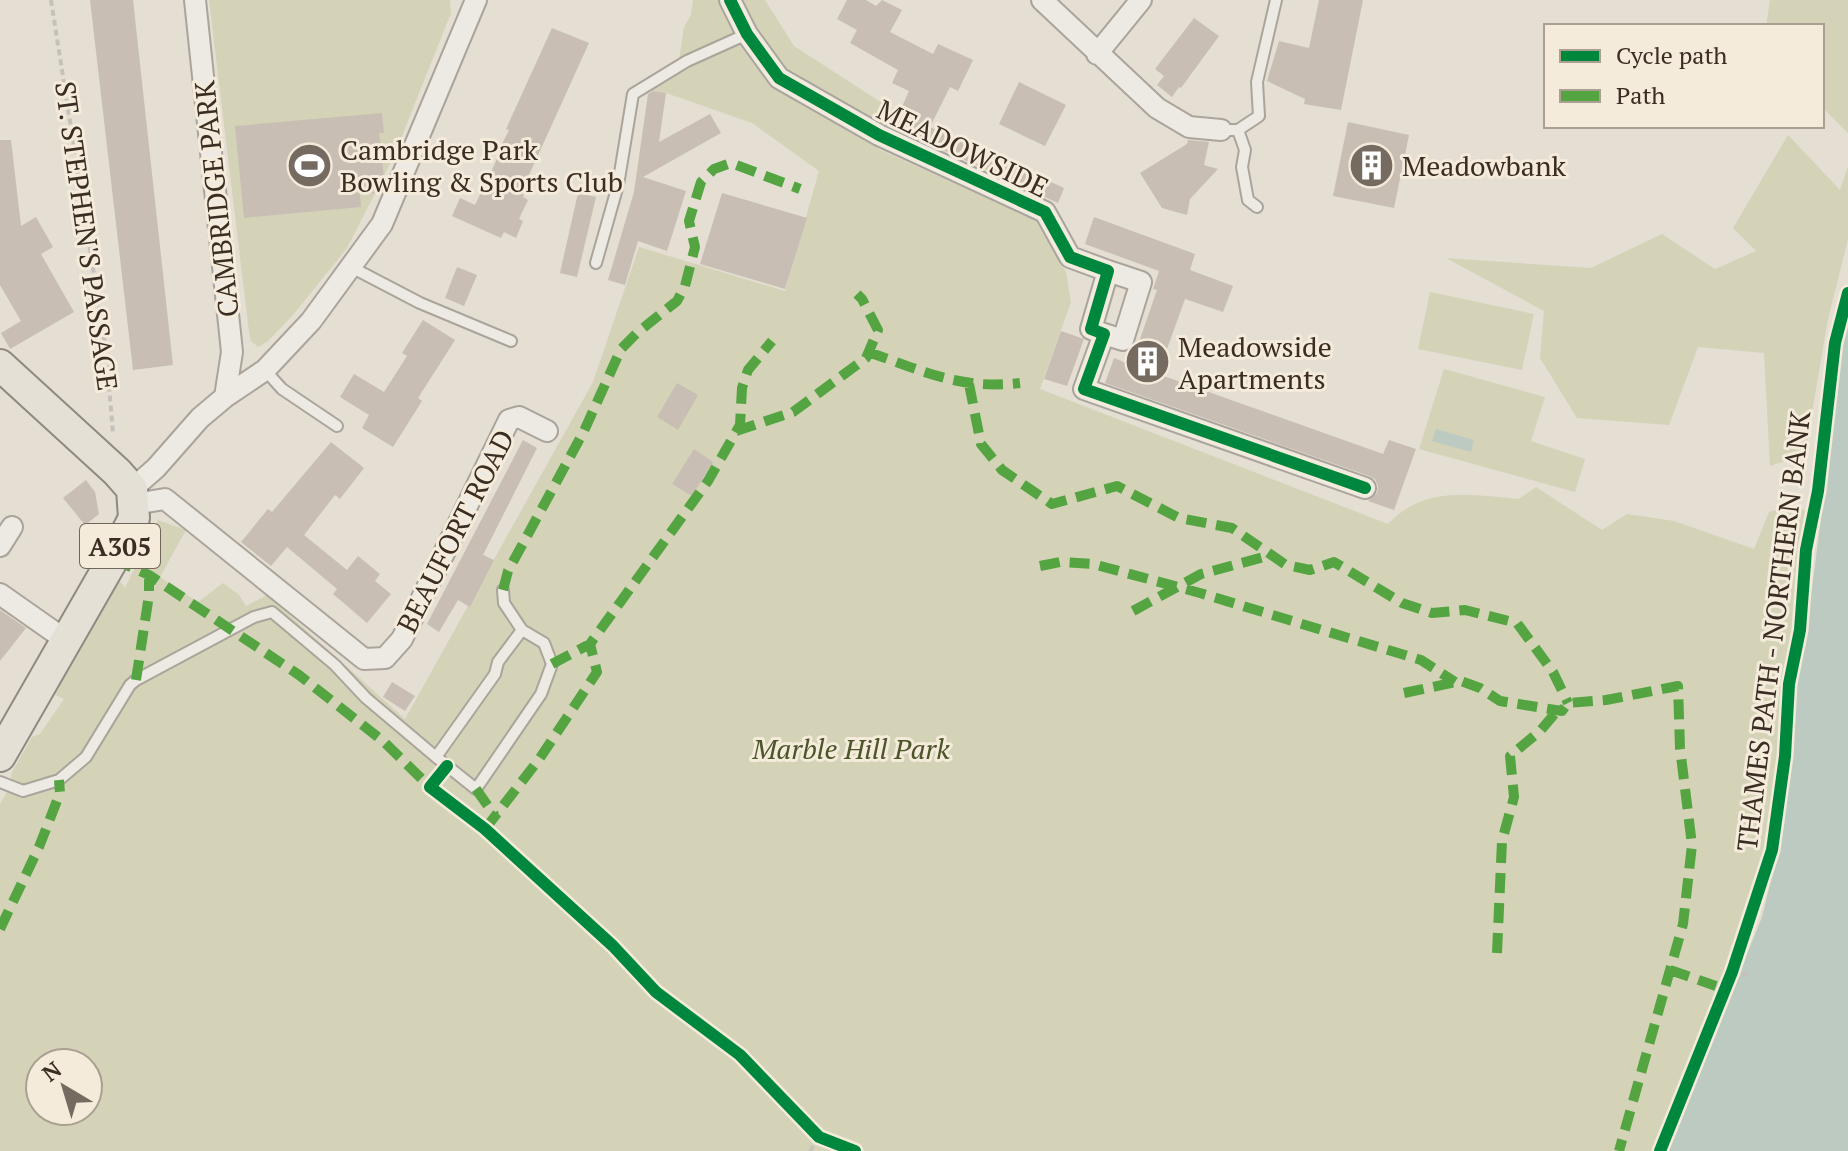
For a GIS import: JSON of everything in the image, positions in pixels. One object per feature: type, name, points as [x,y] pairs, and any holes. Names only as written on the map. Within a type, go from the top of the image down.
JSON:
[{"type":"main road","points":[[0,365],[128,488]]},
{"type":"main road","name":"A305","points":[[0,756],[134,518],[128,488]]},
{"type":"street","name":"CAMBRIDGE PARK","points":[[195,0],[232,352],[225,397]]},
{"type":"street","points":[[128,488],[156,468],[200,418],[265,370],[311,321],[382,224],[476,0]]},
{"type":"street","name":"MEADOWSIDE","points":[[730,0],[747,34],[779,78],[879,135],[1045,212],[1070,257],[1141,282],[1123,340],[1104,334]]},
{"type":"street","points":[[1042,0],[1157,108],[1189,127],[1229,130]]},
{"type":"street","points":[[1097,54],[1141,0]]},
{"type":"street","points":[[1108,271],[1091,329],[1104,334],[1084,389],[1365,488]]},
{"type":"street","name":"BEAUFORT ROAD","points":[[128,488],[165,499],[364,659],[385,658],[402,639],[509,420],[519,417],[547,431]]},
{"type":"street","points":[[0,546],[12,527]]},
{"type":"street","points":[[0,594],[67,641]]},
{"type":"lane","points":[[1257,207],[1248,200],[1242,167],[1245,150],[1229,130],[1259,116],[1257,82],[1276,0]]},
{"type":"lane","points":[[596,263],[618,185],[633,94],[687,61],[747,34]]},
{"type":"lane","points":[[351,267],[420,303],[511,341]]},
{"type":"lane","points":[[265,370],[282,389],[337,426]]},
{"type":"lane","points":[[0,782],[23,791],[59,780],[86,757],[136,680],[254,617],[272,612],[335,665],[366,698],[476,789],[541,694],[552,664],[544,643],[522,630],[504,603],[503,590]]},
{"type":"lane","points":[[436,757],[522,630]]},
{"type":"path","points":[[1721,993],[1734,966],[1752,976]]},
{"type":"path","points":[[809,1126],[825,1139],[810,1151]]},
{"type":"green space","name":"Cambridge Park Bowling & Sports Club","points":[[209,0],[450,0],[451,13],[394,156],[347,248],[293,315],[258,347],[251,341],[249,332]]},
{"type":"green space","name":"Marble Hill Park","points":[[693,0],[765,0],[794,46],[893,110],[878,149],[1035,220],[1066,272],[1071,302],[1040,389],[1388,524],[1417,503],[1433,498],[1466,495],[1519,499],[1536,487],[1602,530],[1627,514],[1674,521],[1754,549],[1769,512],[1791,505],[1817,515],[1768,843],[1747,916],[1717,1001],[1656,1151],[0,1151],[0,804],[9,788],[12,772],[32,737],[40,734],[64,699],[55,695],[117,577],[125,588],[158,520],[186,530],[160,577],[198,602],[223,583],[239,595],[246,606],[267,595],[405,719],[593,382],[639,247],[785,291],[819,171],[752,123],[666,93],[648,90],[677,73],[684,27],[691,15]]},
{"type":"green space","points":[[1770,0],[1848,0],[1848,133],[1824,109],[1824,24],[1766,24]]},
{"type":"green space","points":[[1788,135],[1840,190],[1848,166],[1848,239],[1828,319],[1805,454],[1770,466],[1764,353],[1698,347],[1669,425],[1577,418],[1540,358],[1544,311],[1446,258],[1591,268],[1662,234],[1715,269],[1756,251],[1733,228]]},
{"type":"green space","points":[[1430,292],[1534,314],[1522,370],[1418,349]]},
{"type":"green space","points":[[1444,369],[1545,397],[1531,441],[1585,459],[1575,492],[1419,449]]},
{"type":"shaded area","points":[[1848,315],[1848,1151],[1667,1151],[1762,917],[1784,826],[1793,698],[1809,611],[1822,511],[1837,354]]},
{"type":"shaded area","points":[[1436,429],[1474,440],[1471,452],[1432,441]]},
{"type":"building","points":[[90,0],[133,0],[173,365],[133,370]]},
{"type":"building","points":[[847,0],[866,0],[876,6],[882,0],[902,10],[890,32],[933,54],[938,44],[973,60],[958,91],[950,87],[930,127],[1064,188],[1058,203],[893,127],[909,91],[892,83],[898,70],[850,43],[857,30],[837,19]]},
{"type":"building","points":[[1319,0],[1363,0],[1341,110],[1304,104],[1305,99],[1267,81],[1279,41],[1309,48]]},
{"type":"building","points":[[1194,18],[1219,36],[1172,97],[1157,85],[1164,76],[1155,69]]},
{"type":"building","points":[[552,28],[589,43],[524,186],[527,187],[523,197],[528,200],[519,219],[523,221],[516,238],[504,232],[501,238],[452,216],[460,198],[475,205]]},
{"type":"building","points":[[1019,82],[1066,105],[1045,146],[999,124]]},
{"type":"building","points":[[653,91],[666,93],[659,142],[710,114],[721,133],[643,177],[686,191],[667,251],[638,241],[625,285],[608,280],[634,192],[648,94]]},
{"type":"building","points":[[382,113],[384,133],[379,133],[384,178],[377,193],[360,194],[361,207],[244,218],[235,126]]},
{"type":"building","name":"Meadowbank","points":[[1348,122],[1409,135],[1394,208],[1333,196]]},
{"type":"building","points":[[0,140],[11,140],[21,226],[36,217],[53,247],[41,254],[74,312],[10,349],[1,333],[21,321],[0,285]]},
{"type":"building","points":[[1188,140],[1209,142],[1204,165],[1218,169],[1190,199],[1187,215],[1162,208],[1140,173],[1187,144]]},
{"type":"building","points":[[578,193],[596,197],[577,277],[560,273]]},
{"type":"building","points":[[722,193],[807,218],[785,289],[700,264]]},
{"type":"building","name":"Meadowside Apartments","points":[[1094,217],[1195,254],[1190,270],[1233,286],[1223,312],[1185,299],[1158,374],[1383,454],[1389,440],[1416,449],[1394,510],[1368,501],[1377,493],[1378,486],[1375,479],[1369,476],[1105,383],[1114,358],[1131,365],[1157,290],[1153,289],[1159,271],[1085,244]]},
{"type":"building","points":[[457,267],[477,275],[464,306],[445,298]]},
{"type":"building","points":[[423,320],[455,340],[418,398],[422,401],[393,447],[362,428],[369,415],[340,397],[354,374],[384,392],[407,356],[402,353]]},
{"type":"building","points":[[1061,331],[1084,339],[1067,386],[1044,379]]},
{"type":"building","points":[[677,383],[698,395],[678,430],[657,417]]},
{"type":"building","points":[[523,440],[537,448],[483,555],[494,560],[470,607],[458,600],[439,632],[427,624]]},
{"type":"building","points":[[331,442],[364,468],[340,499],[335,495],[304,535],[347,570],[358,556],[380,574],[375,581],[391,594],[367,623],[333,594],[337,589],[287,547],[271,566],[241,542],[268,509],[272,512]]},
{"type":"building","points":[[694,449],[713,462],[692,496],[672,484]]},
{"type":"building","points":[[86,480],[95,492],[99,514],[85,525],[63,498]]},
{"type":"building","points":[[0,610],[26,628],[0,661]]},
{"type":"building","points":[[392,682],[415,696],[405,711],[383,697]]},
{"type":"marked path","points":[[503,590],[508,571],[584,431],[621,349],[677,301],[685,286],[695,247],[689,221],[701,182],[714,169],[731,163],[800,189]]},
{"type":"marked path","points":[[736,431],[793,412],[866,358],[878,330],[857,294]]},
{"type":"marked path","points":[[552,664],[590,644],[708,481],[740,425],[742,388],[748,370],[772,341]]},
{"type":"marked path","points":[[868,352],[960,381],[1020,383]]},
{"type":"marked path","points":[[969,384],[981,444],[1002,470],[1052,504],[1117,486],[1179,518],[1232,528],[1286,565],[1310,570],[1334,562],[1402,603],[1432,613],[1465,610],[1517,623],[1553,672],[1568,703]]},
{"type":"marked path","points":[[1133,611],[1201,574],[1271,555]]},
{"type":"marked path","points":[[113,559],[149,575],[299,675],[383,741],[430,787]]},
{"type":"marked path","points":[[1040,566],[1060,562],[1093,564],[1200,593],[1421,660],[1455,682]]},
{"type":"marked path","points":[[136,680],[149,595],[149,575]]},
{"type":"marked path","points":[[485,829],[540,758],[597,672],[590,644]]},
{"type":"marked path","points":[[1404,693],[1461,681],[1480,688],[1500,701],[1562,711],[1568,703],[1606,700],[1678,686],[1680,748],[1692,845],[1683,924],[1619,1151]]},
{"type":"marked path","points":[[1497,953],[1502,841],[1514,797],[1510,756],[1540,731],[1557,711]]},
{"type":"marked path","points":[[0,929],[39,847],[60,793],[59,780]]},
{"type":"marked path","points":[[476,789],[495,816]]},
{"type":"marked path","points":[[1670,970],[1716,986]]},
{"type":"cycle path","points":[[730,0],[747,34],[779,78],[879,135],[1045,212],[1070,257],[1108,271],[1091,329],[1104,334],[1084,389],[1365,488]]},
{"type":"cycle path","name":"THAMES PATH - NORTHERN BANK","points":[[1660,1151],[1732,972],[1772,850],[1785,756],[1789,684],[1800,630],[1806,550],[1818,491],[1835,343],[1848,293]]},
{"type":"cycle path","points":[[447,766],[430,787],[485,829],[613,946],[656,992],[740,1055],[819,1137],[855,1151]]},
{"type":"place","name":"Cambridge Park Bowling & Sports Club","points":[[309,165]]},
{"type":"place","name":"Meadowbank","points":[[1371,165]]},
{"type":"place","name":"Meadowside Apartments","points":[[1147,362]]}]
